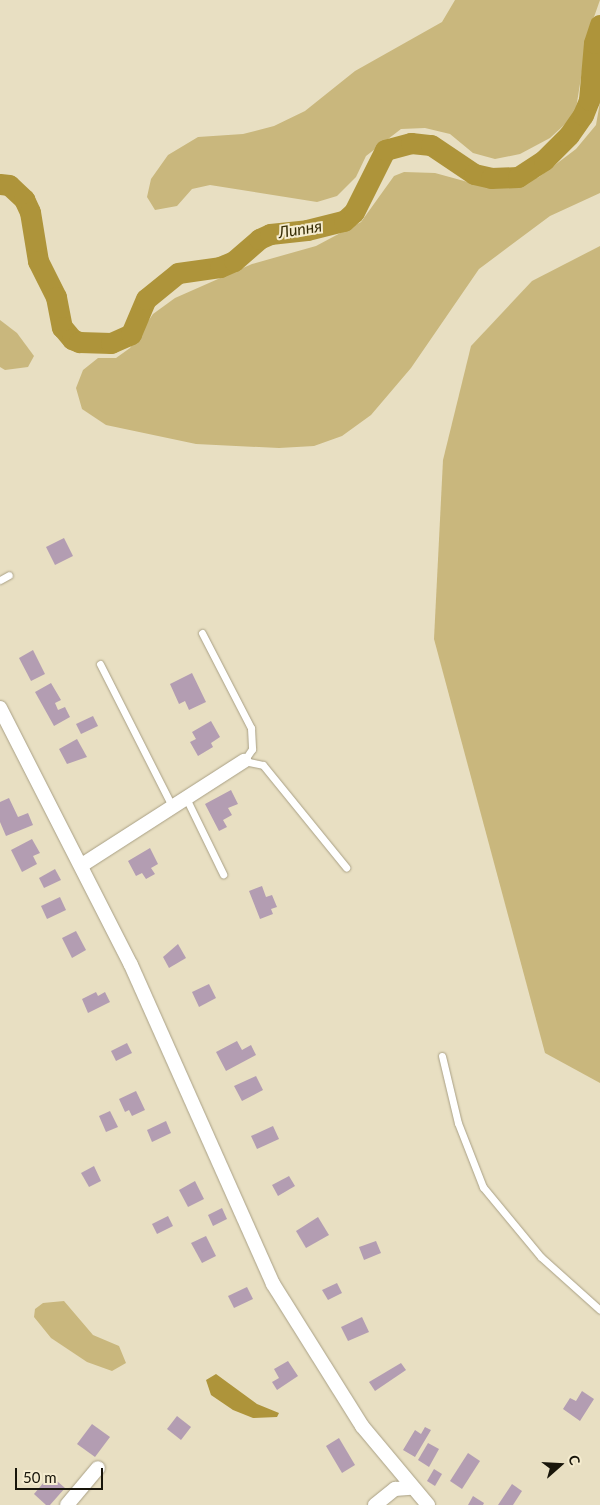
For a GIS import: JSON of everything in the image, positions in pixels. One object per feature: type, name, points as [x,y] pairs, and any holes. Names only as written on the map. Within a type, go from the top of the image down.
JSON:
[{"type":"street","points":[[0,708],[82,865],[131,965],[273,1284],[362,1426],[411,1488],[428,1505]]},
{"type":"street","points":[[82,865],[244,761]]},
{"type":"street","points":[[67,1505],[98,1468]]},
{"type":"street","points":[[375,1505],[395,1489],[411,1488]]},
{"type":"lane","points":[[0,580],[9,575]]},
{"type":"lane","points":[[202,633],[251,728],[252,749],[244,761],[263,765],[346,868]]},
{"type":"lane","points":[[100,664],[172,806]]},
{"type":"lane","points":[[186,797],[223,874]]},
{"type":"lane","points":[[442,1056],[458,1123],[483,1187],[541,1257],[600,1310]]},
{"type":"shaded area","points":[[455,0],[600,0],[588,34],[575,115],[550,138],[520,154],[495,159],[473,153],[450,134],[425,128],[401,129],[366,156],[356,177],[337,196],[317,202],[210,185],[192,189],[177,206],[155,210],[147,197],[151,179],[168,155],[198,137],[243,134],[274,126],[305,111],[355,71],[442,22]]},
{"type":"shaded area","points":[[600,102],[600,193],[550,216],[479,269],[411,368],[371,415],[342,436],[314,446],[279,448],[196,444],[106,425],[82,409],[76,388],[83,370],[98,358],[116,358],[130,348],[153,314],[175,298],[252,264],[316,246],[361,222],[394,176],[404,172],[435,173],[486,187],[520,184],[539,177],[576,149],[596,125]]},
{"type":"shaded area","points":[[600,246],[600,1083],[545,1053],[434,639],[443,460],[471,346],[532,281]]},
{"type":"shaded area","points":[[0,320],[17,333],[34,356],[28,367],[5,370],[0,367]]},
{"type":"shaded area","points":[[64,1301],[93,1335],[119,1346],[126,1363],[112,1371],[87,1362],[51,1338],[34,1317],[35,1309],[43,1303]]},
{"type":"shaded area","points":[[216,1374],[257,1404],[279,1413],[277,1417],[253,1418],[233,1410],[211,1395],[206,1380]]},
{"type":"building","points":[[64,538],[73,556],[55,565],[46,547]]},
{"type":"building","points":[[33,650],[45,674],[31,681],[19,658]]},
{"type":"building","points":[[192,673],[206,702],[189,710],[185,701],[179,704],[170,684]]},
{"type":"building","points":[[51,683],[61,700],[55,703],[58,710],[65,707],[70,717],[54,726],[35,692]]},
{"type":"building","points":[[93,716],[98,726],[81,734],[76,724]]},
{"type":"building","points":[[211,721],[220,737],[211,743],[213,747],[198,756],[190,742],[196,739],[192,732]]},
{"type":"building","points":[[77,739],[87,757],[67,764],[59,749]]},
{"type":"building","points":[[231,790],[238,804],[228,808],[232,815],[223,820],[227,827],[219,831],[205,804]]},
{"type":"building","points":[[9,798],[18,817],[28,813],[33,825],[6,836],[0,822],[0,802]]},
{"type":"building","points":[[32,839],[40,853],[33,856],[37,864],[22,872],[11,850]]},
{"type":"building","points":[[150,848],[158,864],[151,868],[155,874],[146,879],[142,873],[136,876],[128,861]]},
{"type":"building","points":[[55,869],[61,880],[44,888],[39,878]]},
{"type":"building","points":[[262,886],[266,897],[272,895],[277,907],[271,909],[273,914],[260,919],[249,891]]},
{"type":"building","points":[[60,897],[66,910],[47,919],[41,906]]},
{"type":"building","points":[[76,931],[86,950],[72,958],[62,938]]},
{"type":"building","points":[[178,944],[186,958],[169,968],[163,957]]},
{"type":"building","points":[[209,984],[216,998],[199,1007],[192,992]]},
{"type":"building","points":[[96,992],[98,996],[105,992],[110,1002],[88,1013],[82,999]]},
{"type":"building","points":[[237,1041],[242,1050],[251,1045],[256,1055],[226,1071],[216,1052]]},
{"type":"building","points":[[127,1043],[132,1053],[116,1061],[111,1051]]},
{"type":"building","points":[[256,1076],[263,1090],[242,1101],[234,1086]]},
{"type":"building","points":[[136,1091],[145,1110],[132,1116],[129,1110],[125,1112],[119,1099]]},
{"type":"building","points":[[110,1111],[118,1127],[106,1132],[99,1116]]},
{"type":"building","points":[[166,1121],[171,1133],[152,1142],[147,1130]]},
{"type":"building","points":[[273,1126],[279,1139],[257,1149],[251,1136]]},
{"type":"building","points":[[94,1166],[101,1181],[89,1187],[81,1173]]},
{"type":"building","points":[[289,1176],[295,1186],[278,1196],[272,1185]]},
{"type":"building","points":[[195,1181],[204,1199],[188,1207],[179,1190]]},
{"type":"building","points":[[222,1208],[227,1219],[213,1226],[208,1215]]},
{"type":"building","points":[[168,1216],[173,1226],[157,1234],[152,1224]]},
{"type":"building","points":[[318,1217],[329,1235],[306,1248],[296,1231]]},
{"type":"building","points":[[206,1236],[216,1256],[202,1263],[191,1243]]},
{"type":"building","points":[[376,1241],[381,1253],[364,1260],[359,1247]]},
{"type":"building","points":[[337,1283],[342,1293],[328,1300],[322,1290]]},
{"type":"building","points":[[247,1287],[253,1299],[234,1308],[228,1296]]},
{"type":"building","points":[[362,1317],[369,1332],[348,1341],[341,1327]]},
{"type":"building","points":[[288,1361],[298,1376],[277,1390],[272,1382],[279,1378],[274,1369]]},
{"type":"building","points":[[401,1363],[406,1370],[375,1391],[369,1382]]},
{"type":"building","points":[[582,1391],[594,1399],[580,1421],[563,1409],[570,1398],[576,1401]]},
{"type":"building","points":[[177,1416],[191,1427],[181,1440],[167,1429]]},
{"type":"building","points":[[92,1424],[110,1437],[95,1457],[77,1444]]},
{"type":"building","points":[[425,1427],[431,1430],[415,1457],[403,1450],[415,1430],[421,1434]]},
{"type":"building","points":[[339,1438],[355,1465],[342,1473],[326,1446]]},
{"type":"building","points":[[428,1443],[439,1449],[429,1467],[418,1460]]},
{"type":"building","points":[[468,1453],[480,1461],[462,1489],[450,1481]]},
{"type":"building","points":[[434,1469],[442,1474],[435,1486],[427,1481]]},
{"type":"building","points":[[50,1475],[65,1488],[50,1505],[46,1505],[34,1494]]},
{"type":"building","points":[[512,1484],[522,1491],[513,1505],[498,1505]]},
{"type":"building","points":[[473,1496],[484,1503],[483,1505],[468,1505]]},
{"type":"waterway","name":"Липня","points":[[0,184],[9,185],[24,199],[30,212],[38,261],[56,297],[62,327],[72,339],[79,342],[111,343],[131,334],[146,299],[178,273],[220,267],[234,261],[259,239],[270,234],[307,230],[344,221],[354,212],[385,150],[411,143],[431,145],[474,174],[491,178],[518,177],[544,160],[569,135],[583,115],[589,100],[594,43],[600,25]]}]
